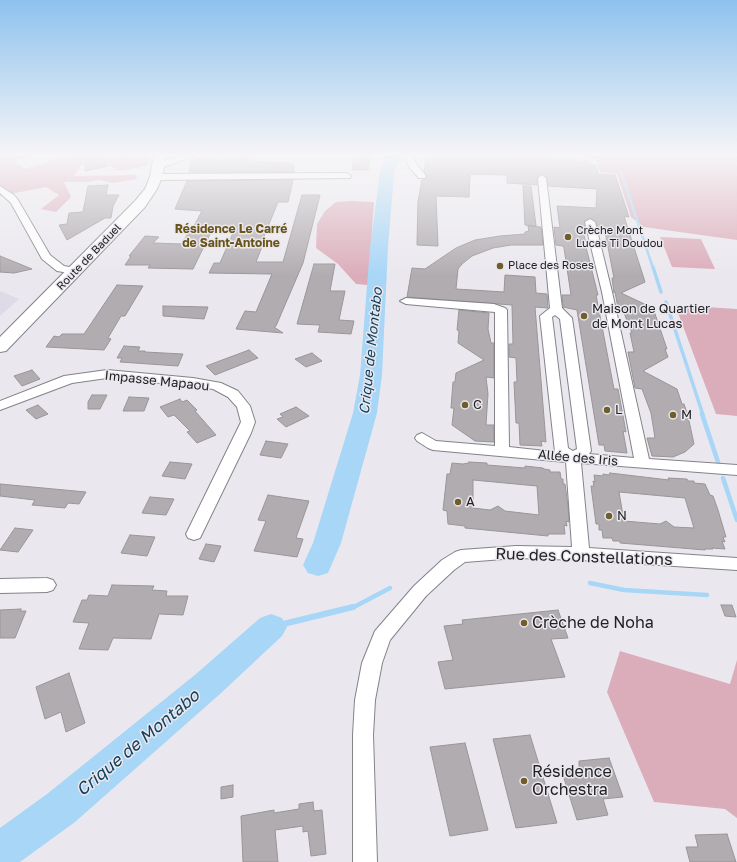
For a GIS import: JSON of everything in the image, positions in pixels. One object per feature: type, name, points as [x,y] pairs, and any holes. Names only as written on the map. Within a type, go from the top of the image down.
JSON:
[{"type":"main road","name":"Route de Baduel","points":[[0,347],[76,271],[140,204],[146,195]]},
{"type":"street","points":[[9,195],[15,202],[46,257],[61,269],[76,271]]},
{"type":"street","points":[[544,195],[556,309],[566,318],[584,451],[573,458]]},
{"type":"street","points":[[590,222],[607,292],[643,464]]},
{"type":"street","points":[[406,302],[494,307],[501,310],[502,452]]},
{"type":"street","points":[[556,309],[546,316],[561,450],[573,458]]},
{"type":"street","name":"Impasse Mapaou","points":[[0,406],[69,379],[107,374],[204,384],[216,386],[233,394],[243,406],[248,422],[194,534]]},
{"type":"street","name":"Allée des Iris","points":[[422,438],[433,445],[643,464],[737,470]]},
{"type":"street","points":[[573,458],[582,554]]},
{"type":"street","name":"Rue des Constellations","points":[[365,862],[363,735],[364,700],[372,664],[382,636],[420,591],[448,565],[461,556],[516,552],[582,554],[737,564]]},
{"type":"street","points":[[0,586],[47,585]]},
{"type":"shaded area","points":[[59,195],[70,195],[71,197],[56,212],[41,209]]},
{"type":"shaded area","points":[[624,195],[737,195],[737,240],[644,227],[631,217]]},
{"type":"shaded area","points":[[336,202],[374,202],[368,285],[356,284],[338,264],[316,248],[317,224],[325,211]]},
{"type":"shaded area","points":[[660,237],[701,239],[715,269],[672,267]]},
{"type":"shaded area","points":[[0,291],[19,299],[0,316]]},
{"type":"shaded area","points":[[675,305],[737,309],[737,416],[716,414]]},
{"type":"shaded area","points":[[620,651],[730,684],[737,660],[737,818],[725,809],[654,802],[607,692]]},
{"type":"building","points":[[86,195],[119,195],[113,206],[111,218],[105,218],[67,240],[59,225],[67,224],[69,213],[83,212]]},
{"type":"building","points":[[181,195],[290,195],[288,202],[278,202],[263,239],[265,239],[256,262],[283,262],[302,195],[320,195],[303,263],[276,326],[274,327],[283,333],[236,329],[245,311],[256,312],[272,274],[209,273],[214,263],[220,263],[236,226],[214,226],[193,269],[148,268],[150,265],[125,265],[131,256],[129,256],[145,236],[159,237],[153,243],[182,244],[187,235],[189,235],[202,211],[175,209]]},
{"type":"building","points":[[419,195],[469,195],[469,197],[436,196],[438,246],[417,245]]},
{"type":"building","points":[[523,195],[532,195],[536,226],[525,225]]},
{"type":"building","points":[[597,195],[622,195],[629,217],[624,216],[645,282],[621,293],[653,308],[667,349],[665,349],[668,357],[643,371],[677,389],[688,416],[694,444],[685,452],[673,457],[652,456],[647,438],[655,438],[651,413],[642,389],[635,388],[628,352],[634,352],[630,333],[632,333],[622,308],[618,308],[615,292],[614,293],[612,278],[614,278],[605,232],[599,232],[596,222],[589,218],[584,221],[586,231],[583,231],[598,295],[596,295],[614,389],[618,389],[626,432],[623,431],[627,453],[605,451],[604,445],[599,445],[577,310],[563,307],[562,295],[571,295],[564,248],[563,246],[556,245],[554,227],[560,228],[557,206],[596,208]]},
{"type":"building","points":[[528,226],[541,227],[543,245],[511,245],[493,248],[472,256],[458,269],[456,289],[504,292],[505,275],[535,277],[536,293],[547,294],[548,308],[535,307],[546,442],[541,441],[542,446],[520,445],[519,423],[516,423],[514,382],[517,382],[516,358],[509,357],[509,344],[513,344],[512,305],[407,297],[412,268],[425,269],[456,248],[475,240],[525,234],[525,232],[529,231]]},
{"type":"building","points":[[0,256],[32,269],[14,273],[0,272]]},
{"type":"building","points":[[314,264],[335,264],[330,291],[345,291],[339,320],[354,321],[351,334],[318,332],[320,325],[297,324]]},
{"type":"building","points":[[117,285],[143,286],[125,316],[121,316],[108,338],[111,339],[104,350],[46,347],[54,336],[59,337],[62,334],[84,334]]},
{"type":"building","points":[[163,306],[208,307],[204,319],[163,316]]},
{"type":"building","points":[[459,310],[489,313],[488,329],[491,343],[494,343],[494,378],[486,377],[488,394],[486,425],[494,425],[494,442],[475,441],[452,425],[454,408],[451,408],[453,382],[455,382],[456,373],[484,360],[458,343],[459,331],[457,330]]},
{"type":"building","points":[[124,346],[140,347],[138,351],[145,352],[183,354],[178,366],[120,362],[122,358],[117,358]]},
{"type":"building","points":[[249,350],[258,358],[215,375],[206,366]]},
{"type":"building","points":[[312,353],[322,361],[306,367],[295,359]]},
{"type":"building","points":[[32,370],[40,379],[22,386],[14,376]]},
{"type":"building","points":[[92,395],[107,395],[100,409],[88,409],[88,402]]},
{"type":"building","points":[[129,397],[149,398],[144,411],[123,411]]},
{"type":"building","points":[[180,399],[182,402],[187,400],[197,410],[195,411],[216,435],[197,443],[187,432],[190,431],[174,415],[168,417],[160,407]]},
{"type":"building","points":[[38,405],[48,414],[36,419],[26,410]]},
{"type":"building","points":[[296,407],[309,416],[286,427],[277,419],[283,417],[280,414]]},
{"type":"building","points":[[266,441],[288,444],[281,458],[260,455]]},
{"type":"building","points":[[170,462],[192,464],[185,479],[162,476]]},
{"type":"building","name":"A","points":[[452,463],[487,463],[487,465],[525,468],[525,466],[543,468],[550,470],[550,472],[560,472],[561,479],[563,479],[563,484],[565,484],[568,506],[569,522],[566,521],[567,526],[564,525],[565,534],[548,534],[548,536],[465,528],[465,526],[448,524],[447,511],[443,510],[447,474],[450,474]],"holes":[[[473,480],[537,486],[539,515],[505,511],[498,506],[490,510],[473,508]]]},
{"type":"building","name":"N","points":[[610,473],[669,480],[668,478],[687,479],[688,481],[694,481],[694,483],[705,484],[710,495],[713,496],[718,510],[726,537],[723,537],[725,542],[722,541],[725,549],[712,548],[713,549],[705,550],[620,543],[620,541],[613,541],[612,538],[603,538],[602,530],[599,530],[599,524],[596,524],[591,486],[594,486],[594,475],[609,475]],"holes":[[[619,492],[685,498],[694,528],[674,527],[666,521],[660,524],[624,521]]]},
{"type":"building","points":[[0,484],[86,492],[79,504],[68,503],[65,508],[32,505],[35,500],[0,496]]},
{"type":"building","points":[[268,495],[309,501],[296,538],[303,539],[297,557],[254,551],[266,521],[258,520]]},
{"type":"building","points":[[150,497],[174,499],[166,515],[142,513]]},
{"type":"building","points":[[15,528],[33,530],[18,552],[0,550]]},
{"type":"building","points":[[130,535],[155,537],[147,556],[121,553]]},
{"type":"building","points":[[206,544],[221,546],[214,562],[199,559]]},
{"type":"building","points":[[112,585],[154,586],[152,590],[167,591],[166,596],[188,596],[183,615],[159,614],[151,639],[113,638],[108,650],[79,649],[89,623],[73,622],[82,600],[87,600],[89,595],[108,596]]},
{"type":"building","points":[[721,605],[732,605],[736,617],[725,616]]},
{"type":"building","points":[[21,609],[20,611],[26,611],[15,638],[0,638],[0,610]]},
{"type":"building","points":[[558,610],[568,638],[551,639],[565,677],[445,689],[438,662],[453,660],[444,626],[463,624],[462,620]]},
{"type":"building","points":[[69,673],[85,723],[66,732],[61,712],[45,719],[36,687]]},
{"type":"building","name":"Résidence Orchestra","points":[[530,735],[557,823],[516,828],[493,739]]},
{"type":"building","points":[[465,743],[488,830],[450,836],[430,747]]},
{"type":"building","points":[[609,758],[623,797],[603,799],[608,815],[577,820],[562,772],[579,770],[579,761]]},
{"type":"building","points":[[233,785],[233,797],[221,799],[221,787]]},
{"type":"building","points":[[313,802],[314,811],[322,810],[326,854],[311,856],[308,831],[303,832],[303,826],[275,830],[278,862],[243,862],[241,816],[274,810],[274,813],[299,809],[299,804]]},
{"type":"building","points":[[727,834],[736,862],[690,862],[686,847],[698,847],[695,835]]},
{"type":"waterway","name":"Crique de Montabo","points":[[318,565],[327,543],[365,413],[371,375],[379,247],[385,195]]},
{"type":"waterway","points":[[629,195],[653,268]]},
{"type":"waterway","points":[[653,267],[661,292]]},
{"type":"waterway","points":[[666,302],[703,415]]},
{"type":"waterway","points":[[702,414],[718,462]]},
{"type":"waterway","points":[[723,478],[737,520]]},
{"type":"waterway","points":[[590,583],[624,590],[707,595]]},
{"type":"waterway","points":[[351,608],[390,588]]},
{"type":"waterway","points":[[271,627],[351,608]]},
{"type":"waterway","name":"Crique de Montabo","points":[[0,852],[61,808],[208,684],[271,627]]},
{"type":"place","name":"Crèche Mont Lucas Ti Doudou","points":[[568,237]]},
{"type":"place","name":"Place des Roses","points":[[500,266]]},
{"type":"place","name":"Maison de Quartier de Mont Lucas","points":[[584,316]]},
{"type":"place","name":"C","points":[[465,405]]},
{"type":"place","name":"L","points":[[607,410]]},
{"type":"place","name":"M","points":[[673,415]]},
{"type":"place","name":"A","points":[[458,502]]},
{"type":"place","name":"N","points":[[609,516]]},
{"type":"place","name":"Crèche de Noha","points":[[524,623]]},
{"type":"place","name":"Résidence Orchestra","points":[[524,781]]},
{"type":"district","name":"Résidence Le Carré de Saint-Antoine","points":[[231,236]]}]
